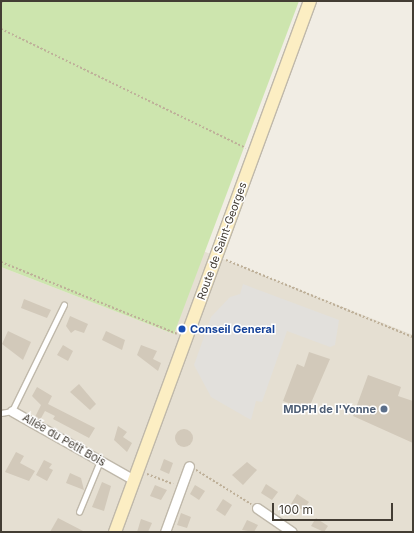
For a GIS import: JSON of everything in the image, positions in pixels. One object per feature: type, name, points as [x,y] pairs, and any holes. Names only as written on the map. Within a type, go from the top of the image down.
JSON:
[{"type":"main road","name":"Route de Saint-Georges","points":[[115,532],[310,1]]},
{"type":"street","name":"Allée du Petit Bois","points":[[12,411],[100,461],[136,475]]},
{"type":"street","points":[[165,532],[189,466]]},
{"type":"street","points":[[257,508],[292,532]]},
{"type":"lane","name":"Allée du Petit Bois","points":[[12,411],[64,305]]},
{"type":"lane","points":[[1,413],[12,411]]},
{"type":"lane","points":[[80,512],[100,461]]},
{"type":"path","points":[[1,29],[254,154]]},
{"type":"path","points":[[217,256],[413,337]]},
{"type":"path","points":[[1,262],[186,338]]},
{"type":"path","points":[[189,466],[257,508]]},
{"type":"path","points":[[136,475],[182,487]]},
{"type":"shaded area","points":[[203,251],[413,335],[413,532],[1,531],[1,267],[174,334]]},
{"type":"shaded area","points":[[243,284],[339,320],[335,345],[330,347],[287,331],[262,402],[256,401],[251,420],[211,397],[194,365],[211,317],[230,297],[240,294]]},
{"type":"green space","points":[[1,1],[299,1],[174,334],[1,267]]},
{"type":"building","points":[[24,299],[51,310],[47,318],[21,308]]},
{"type":"building","points":[[70,316],[88,324],[84,333],[75,330],[71,333],[66,326]]},
{"type":"building","points":[[8,331],[31,342],[23,360],[2,344]]},
{"type":"building","points":[[106,331],[125,340],[122,350],[102,340]]},
{"type":"building","points":[[63,345],[73,351],[68,361],[57,355]]},
{"type":"building","points":[[141,345],[157,351],[153,359],[161,363],[158,371],[137,355]]},
{"type":"building","points":[[309,352],[330,359],[308,410],[283,401],[297,364],[304,367]]},
{"type":"building","name":"MDPH de l'Yonne","points":[[368,375],[401,387],[398,396],[413,401],[413,443],[353,416]]},
{"type":"building","points":[[79,384],[96,404],[90,410],[70,392]]},
{"type":"building","points":[[37,387],[52,396],[48,404],[95,428],[89,438],[53,419],[55,416],[45,411],[40,420],[35,417],[41,405],[32,396]]},
{"type":"building","points":[[118,426],[127,432],[123,437],[132,443],[127,452],[114,440]]},
{"type":"building","points":[[184,429],[190,432],[193,438],[190,444],[184,447],[178,444],[175,438],[178,432]]},
{"type":"building","points":[[16,452],[24,456],[20,463],[35,471],[29,481],[5,472]]},
{"type":"building","points":[[164,459],[173,463],[169,474],[160,470]]},
{"type":"building","points":[[44,460],[52,464],[49,468],[53,470],[47,481],[36,475]]},
{"type":"building","points":[[247,462],[257,470],[243,485],[232,475]]},
{"type":"building","points":[[70,473],[81,478],[84,490],[66,483]]},
{"type":"building","points":[[102,482],[111,486],[104,511],[92,507]]},
{"type":"building","points":[[266,484],[278,492],[272,500],[261,493]]},
{"type":"building","points":[[155,485],[167,490],[161,500],[150,496]]},
{"type":"building","points":[[195,485],[205,491],[199,500],[190,494]]},
{"type":"building","points":[[297,494],[309,502],[303,510],[291,504]]},
{"type":"building","points":[[223,499],[232,505],[225,516],[216,510]]},
{"type":"building","points":[[181,513],[191,517],[187,528],[177,525]]},
{"type":"building","points":[[58,518],[85,532],[50,532]]},
{"type":"building","points":[[316,518],[328,526],[324,532],[311,526]]},
{"type":"building","points":[[141,519],[152,523],[148,532],[137,532]]},
{"type":"building","points":[[247,520],[258,525],[254,532],[242,530]]},
{"type":"place","name":"Conseil General","points":[[182,329]]},
{"type":"place","name":"MDPH de l'Yonne","points":[[384,409]]}]
